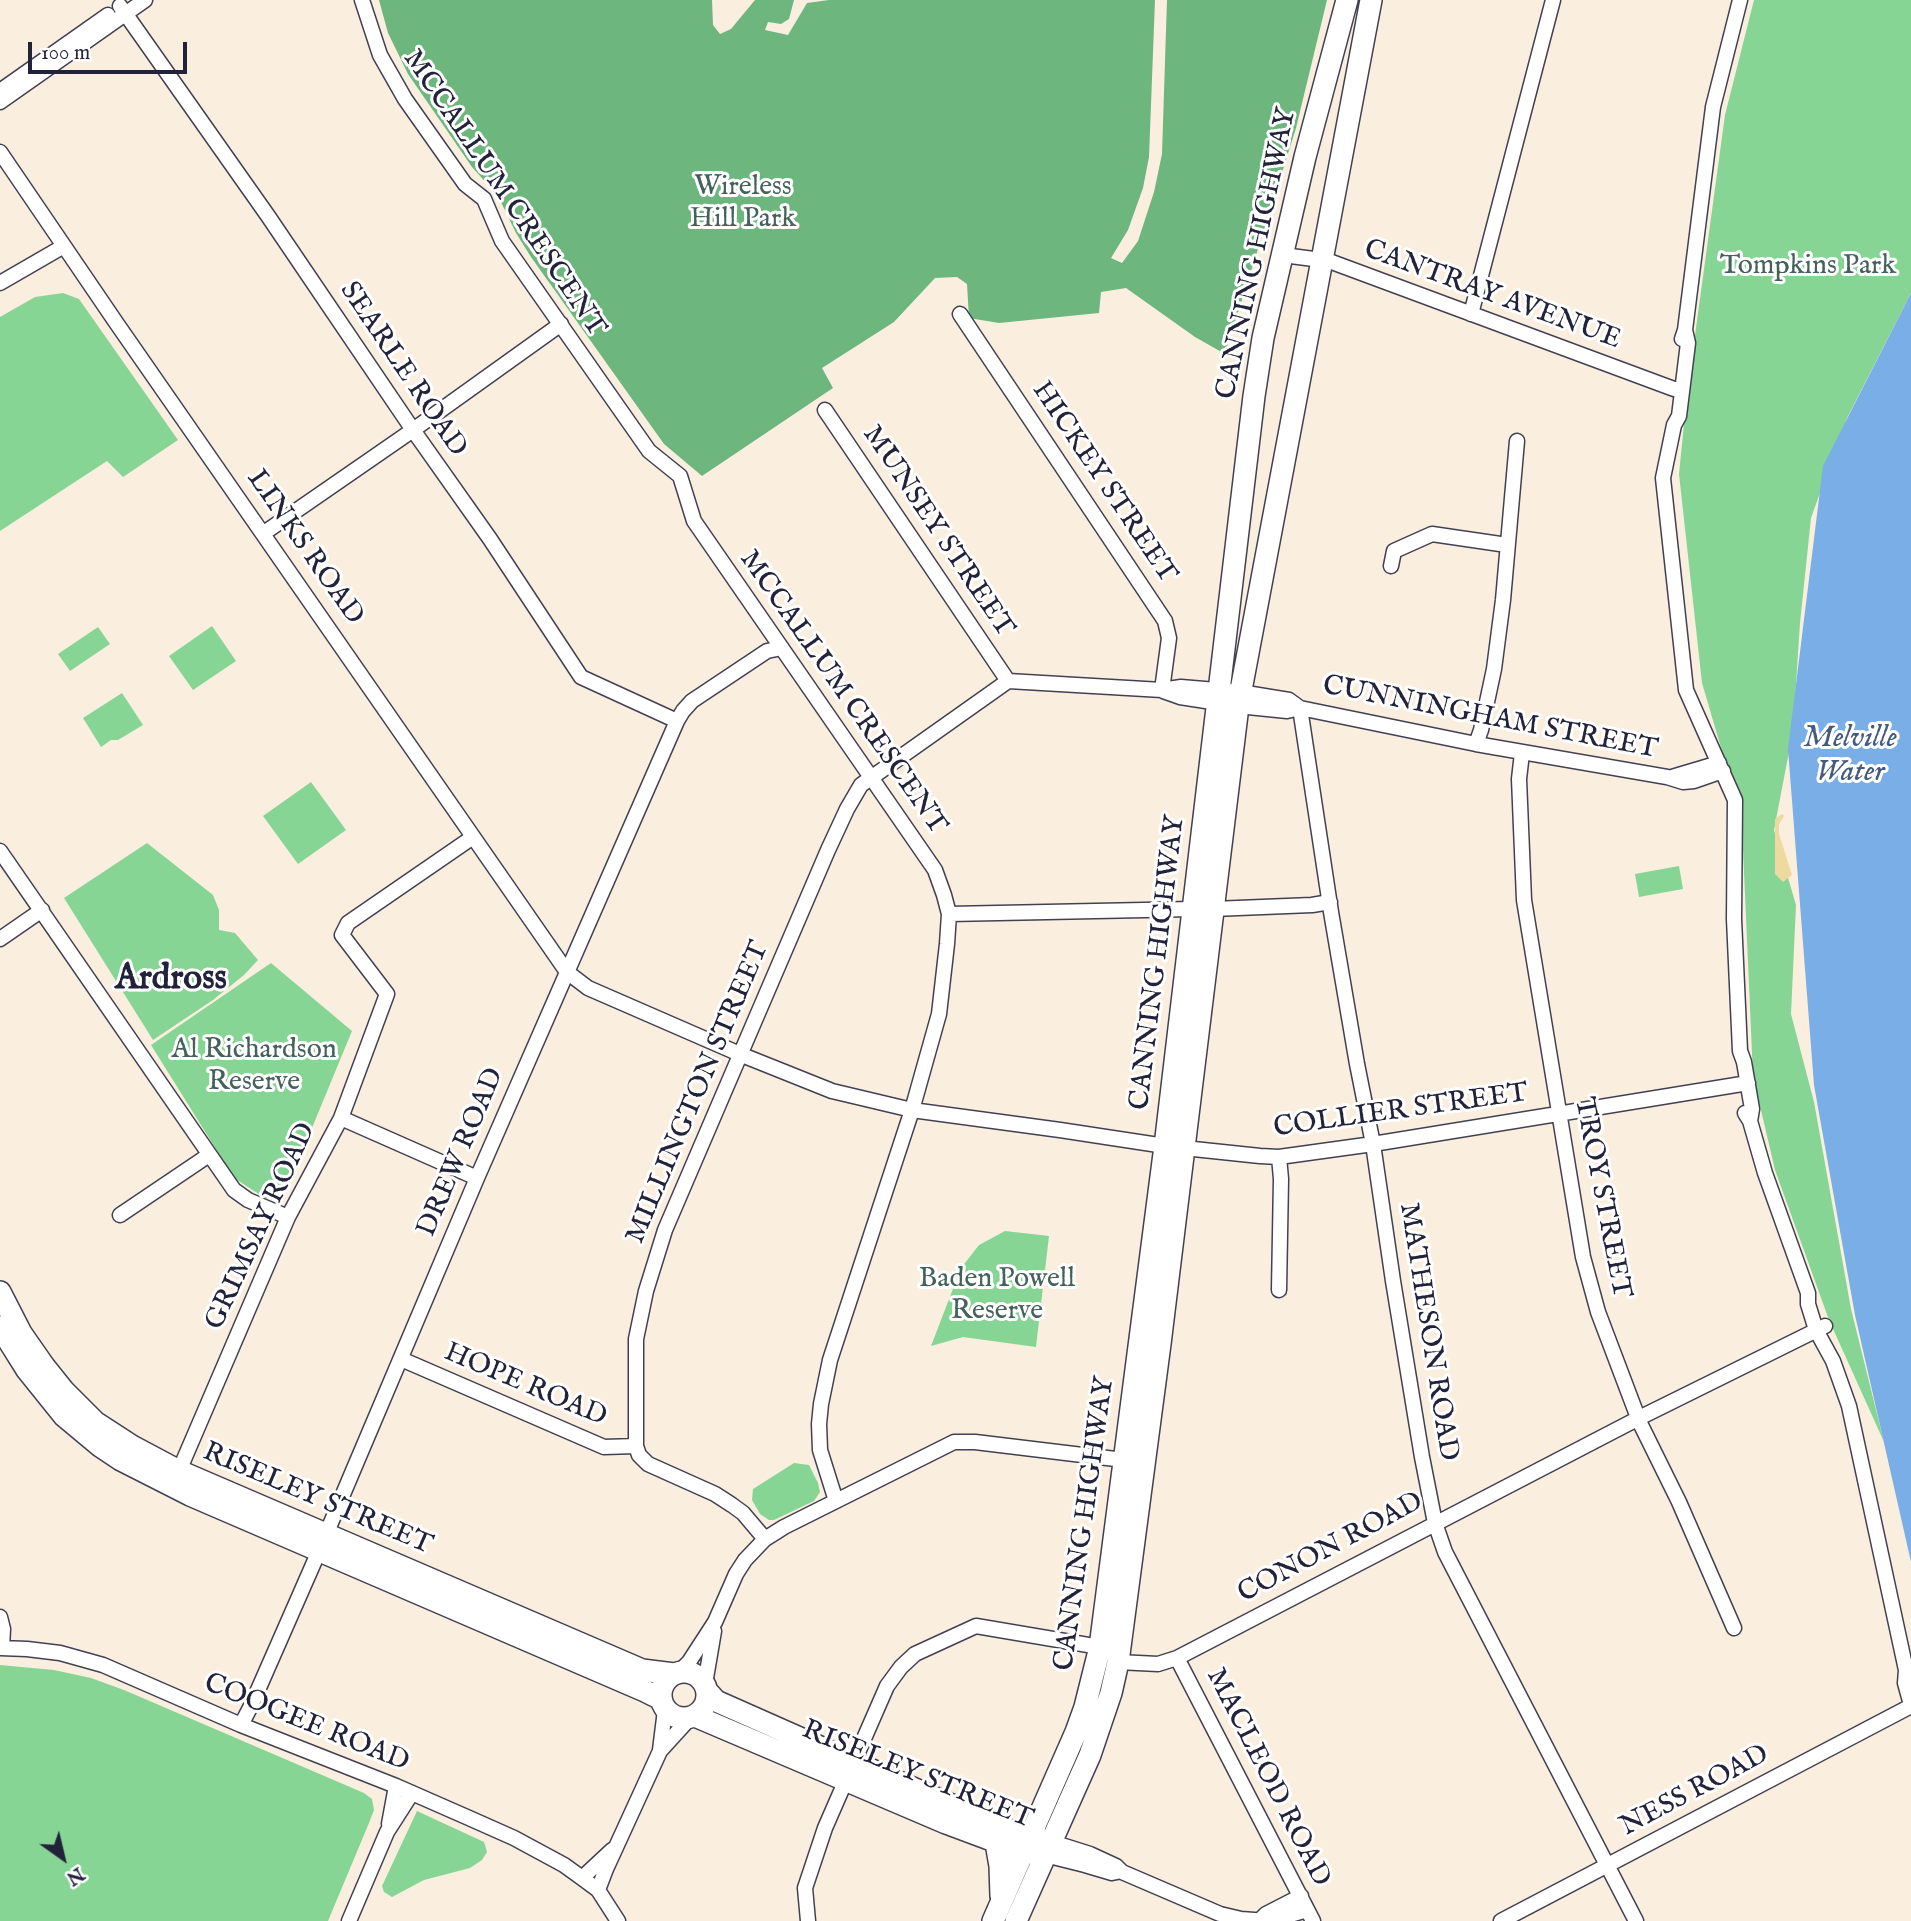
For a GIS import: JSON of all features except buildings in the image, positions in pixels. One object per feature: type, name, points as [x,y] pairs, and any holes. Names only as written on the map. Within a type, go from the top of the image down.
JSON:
[{"type":"highway","name":"CANNING HIGHWAY","points":[[1016,1921],[1090,1755],[1102,1723],[1118,1662],[1134,1461],[1229,698],[1257,373],[1265,326],[1305,157],[1347,0]]},
{"type":"highway","name":"CANNING HIGHWAY","points":[[1229,698],[1321,261],[1371,0]]},
{"type":"highway","name":"RISELEY STREET","points":[[0,1292],[22,1333],[64,1391],[96,1422],[132,1446],[322,1542],[645,1691],[672,1716],[693,1717],[851,1771],[991,1822],[1026,1844]]},
{"type":"highway","name":"RISELEY STREET","points":[[0,1327],[27,1370],[64,1416],[121,1460],[190,1495],[322,1542],[642,1670],[694,1674],[716,1701],[946,1824],[996,1843],[1026,1844],[1049,1849]]},
{"type":"highway","name":"CANNING HIGHWAY","points":[[998,1911],[1086,1707],[1100,1647],[1134,1461]]},
{"type":"highway","points":[[663,1705],[661,1690],[666,1680],[676,1673]]},
{"type":"highway","points":[[693,1717],[703,1709],[707,1700],[706,1687]]},
{"type":"highway","points":[[991,1822],[1023,1815],[1043,1807]]},
{"type":"highway","points":[[996,1843],[1000,1866],[998,1911]]},
{"type":"street","points":[[0,90],[125,7],[145,0]]},
{"type":"street","name":"MCCALLUM CRESCENT","points":[[362,0],[374,42],[396,85],[465,184],[484,199],[502,241],[649,451],[680,477],[694,522],[935,870],[944,895],[948,914],[947,944],[939,1014],[912,1110],[830,1360],[821,1404],[820,1450],[836,1501]]},
{"type":"street","points":[[1471,314],[1553,0]]},
{"type":"street","points":[[1741,0],[1713,107],[1685,330],[1688,343],[1678,389],[1679,416],[1674,425],[1663,478],[1686,690],[1707,737],[1706,747],[1735,800],[1734,919],[1740,1051],[1743,1084],[1752,1109],[1750,1121],[1765,1173],[1808,1293],[1817,1303],[1821,1327],[1832,1345],[1833,1361],[1849,1406],[1909,1674],[1905,1683],[1911,1706]]},
{"type":"street","points":[[0,102],[125,7]]},
{"type":"street","name":"SEARLE ROAD","points":[[125,7],[582,677],[677,721]]},
{"type":"street","name":"LINKS ROAD","points":[[0,152],[567,972]]},
{"type":"street","points":[[0,283],[64,246]]},
{"type":"street","name":"CANTRAY AVENUE","points":[[1283,255],[1336,264],[1678,389]]},
{"type":"street","name":"HICKEY STREET","points":[[960,314],[1165,621],[1169,638],[1162,690]]},
{"type":"street","points":[[264,533],[561,324]]},
{"type":"street","name":"MUNSEY STREET","points":[[825,410],[1008,681]]},
{"type":"street","points":[[1476,744],[1494,669],[1517,441]]},
{"type":"street","points":[[1391,566],[1394,551],[1433,534],[1507,545]]},
{"type":"street","name":"DREW ROAD","points":[[241,1725],[677,721],[692,701],[766,651],[782,648]]},
{"type":"street","points":[[873,778],[1008,681]]},
{"type":"street","name":"CUNNINGHAM STREET","points":[[1008,681],[1162,690],[1180,697],[1289,701],[1300,708],[1476,744],[1671,778],[1717,768]]},
{"type":"street","name":"MATHESON ROAD","points":[[1300,708],[1329,902],[1373,1144],[1418,1434],[1435,1523],[1445,1552],[1636,1921]]},
{"type":"street","name":"TROY STREET","points":[[1522,753],[1519,779],[1524,900],[1558,1113],[1590,1289],[1639,1418],[1734,1628]]},
{"type":"street","name":"MILLINGTON STREET","points":[[636,1446],[636,1339],[646,1291],[665,1230],[828,850],[861,785],[873,778]]},
{"type":"street","name":"GRIMSAY ROAD","points":[[179,1471],[288,1217],[341,1118],[387,994],[342,935],[348,923],[473,837]]},
{"type":"street","points":[[0,851],[234,1190],[248,1200],[288,1217]]},
{"type":"street","points":[[948,914],[1203,909],[1329,902]]},
{"type":"street","points":[[0,939],[42,910]]},
{"type":"street","name":"COLLIER STREET","points":[[567,972],[587,988],[832,1091],[912,1110],[1175,1147],[1260,1156],[1279,1157],[1373,1144],[1743,1084]]},
{"type":"street","points":[[341,1118],[477,1178]]},
{"type":"street","points":[[120,1215],[209,1155]]},
{"type":"street","points":[[1279,1157],[1279,1290]]},
{"type":"street","name":"CONON ROAD","points":[[1118,1662],[1158,1664],[1177,1658],[1639,1418],[1821,1327]]},
{"type":"street","name":"HOPE ROAD","points":[[401,1359],[604,1447],[636,1446],[639,1455],[648,1464],[715,1494],[732,1505],[743,1513],[765,1539]]},
{"type":"street","points":[[676,1673],[692,1659],[715,1622],[741,1567],[765,1539],[954,1442],[975,1442],[1134,1461]]},
{"type":"street","points":[[0,1617],[3,1629],[1,1648]]},
{"type":"street","points":[[706,1687],[715,1622]]},
{"type":"street","points":[[808,1921],[805,1888],[821,1838],[887,1686],[901,1667],[915,1654],[976,1626],[1100,1647]]},
{"type":"street","name":"COOGEE ROAD","points":[[1,1648],[38,1650],[78,1657],[396,1786],[514,1838],[582,1878],[598,1891],[618,1921]]},
{"type":"street","name":"MACLEOD ROAD","points":[[1177,1658],[1307,1909]]},
{"type":"street","points":[[660,1751],[663,1705]]},
{"type":"street","name":"NESS ROAD","points":[[1501,1921],[1911,1706]]},
{"type":"street","points":[[598,1891],[660,1751],[693,1717]]},
{"type":"street","points":[[387,1832],[396,1786]]},
{"type":"street","points":[[349,1921],[387,1832],[412,1793]]},
{"type":"street","points":[[582,1878],[615,1848]]},
{"type":"street","name":"RISELEY STREET","points":[[1049,1849],[1112,1873],[1122,1872],[1220,1914],[1241,1919],[1266,1920],[1266,1914],[1307,1909]]},
{"type":"green space","name":"Wireless Hill Park","points":[[379,0],[712,0],[713,25],[720,34],[731,29],[755,0],[794,0],[789,19],[781,24],[768,22],[765,30],[788,35],[807,3],[829,0],[1155,0],[1149,157],[1143,188],[1128,230],[1111,258],[1122,263],[1138,241],[1154,192],[1162,154],[1167,0],[1327,0],[1296,128],[1225,354],[1195,337],[1126,288],[1101,292],[1099,313],[999,323],[969,318],[967,284],[957,277],[935,278],[894,322],[822,368],[833,388],[702,476],[664,444],[531,257],[498,196],[472,167],[408,74],[388,33]]},
{"type":"green space","name":"Tompkins Park","points":[[1754,0],[1911,0],[1911,293],[1847,418],[1811,518],[1800,623],[1793,731],[1774,830],[1796,905],[1791,1014],[1814,1102],[1851,1309],[1884,1442],[1829,1320],[1775,1170],[1753,1076],[1742,827],[1702,683],[1679,474],[1687,394],[1725,115]]},
{"type":"green space","points":[[63,293],[79,299],[178,440],[123,477],[107,461],[0,531],[0,317],[35,297]]},
{"type":"green space","points":[[212,626],[236,661],[193,690],[169,656]]},
{"type":"green space","points":[[98,627],[110,644],[70,671],[58,654]]},
{"type":"green space","points":[[122,693],[143,725],[101,747],[83,718]]},
{"type":"green space","points":[[311,782],[346,830],[298,864],[263,816]]},
{"type":"green space","points":[[147,843],[213,895],[219,910],[219,930],[235,933],[258,960],[213,1000],[153,1040],[64,898]]},
{"type":"green space","points":[[1679,866],[1683,889],[1639,897],[1635,874]]},
{"type":"green space","name":"Al Richardson Reserve","points":[[271,963],[352,1031],[288,1186],[278,1198],[265,1198],[234,1178],[151,1045]]},
{"type":"green space","name":"Baden Powell Reserve","points":[[1005,1231],[1049,1236],[1036,1347],[963,1337],[931,1346],[961,1268],[979,1245]]},
{"type":"green space","points":[[794,1463],[809,1465],[820,1492],[814,1501],[769,1520],[760,1514],[752,1500],[753,1489]]},
{"type":"green space","points":[[0,1665],[54,1670],[91,1678],[364,1793],[372,1799],[374,1810],[328,1921],[0,1921]]},
{"type":"green space","points":[[417,1811],[484,1842],[487,1852],[482,1860],[470,1868],[424,1880],[392,1897],[384,1892],[382,1886]]},
{"type":"sand","points":[[1782,814],[1784,816],[1779,824],[1779,834],[1792,875],[1783,882],[1775,874],[1775,819]]},
{"type":"water","name":"Melville Water","points":[[1911,293],[1911,1562],[1855,1315],[1814,1085],[1788,749],[1823,466]]},
{"type":"district","name":"Ardross","points":[[171,981]]}]
